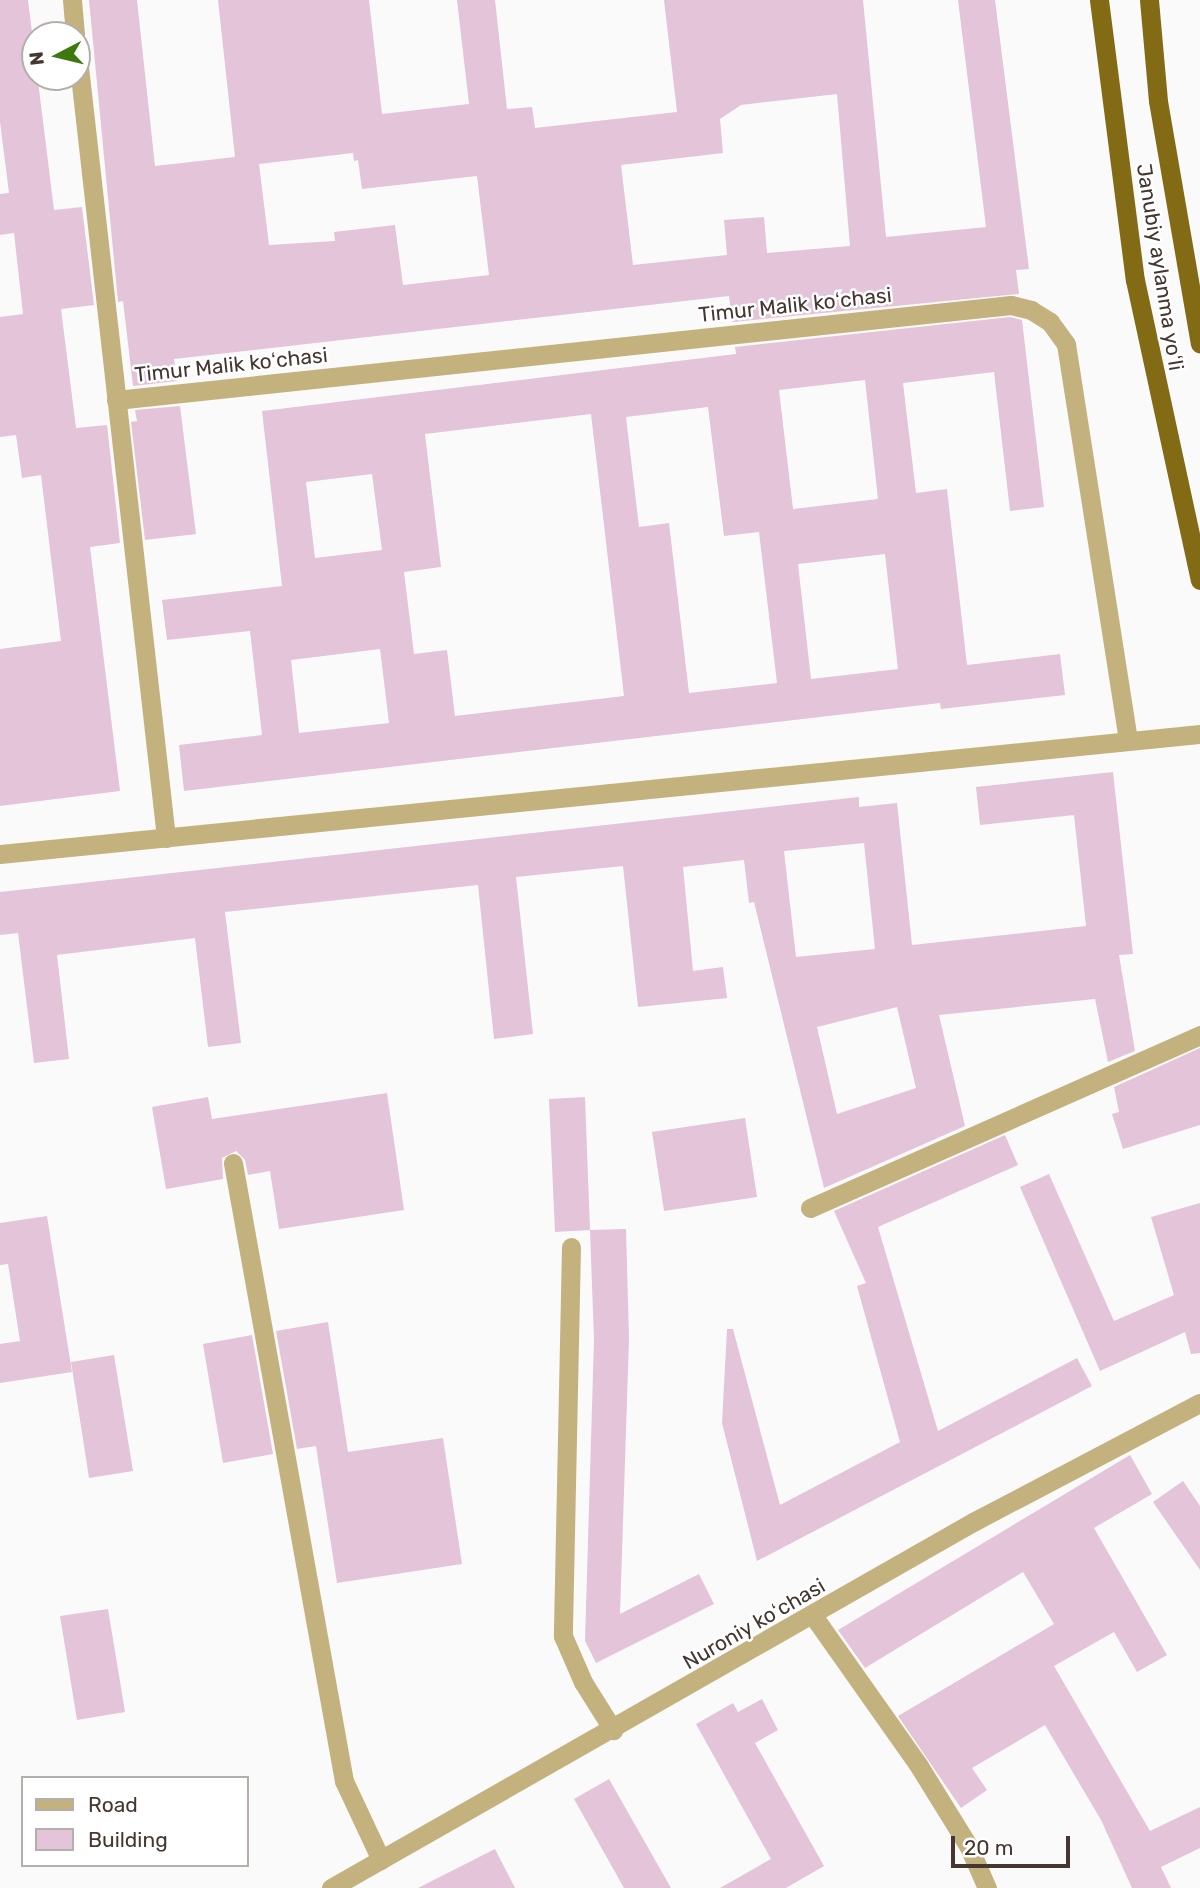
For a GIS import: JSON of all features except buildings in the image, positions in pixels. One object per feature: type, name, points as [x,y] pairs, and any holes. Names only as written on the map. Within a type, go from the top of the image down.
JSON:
[{"type":"highway","name":"Janubiy aylanma yoʻli","points":[[1099,0],[1135,280],[1200,580]]},
{"type":"highway","name":"Janubiy aylanma yoʻli","points":[[1149,0],[1158,101],[1200,342]]},
{"type":"street","points":[[72,0],[74,21]]},
{"type":"street","name":"Timur Malik koʻchasi","points":[[82,91],[166,838]]},
{"type":"street","name":"Timur Malik koʻchasi","points":[[116,400],[1011,305],[1031,310],[1050,323],[1066,344],[1128,739]]},
{"type":"street","points":[[0,854],[1128,739],[1200,734]]},
{"type":"street","points":[[810,1208],[1200,1035]]},
{"type":"street","points":[[233,1163],[344,1781],[381,1860]]},
{"type":"street","points":[[571,1247],[563,1636],[583,1682],[613,1730]]},
{"type":"street","name":"Nuroniy koʻchasi","points":[[331,1888],[814,1617],[973,1522],[1200,1403]]},
{"type":"street","points":[[814,1617],[919,1766],[969,1847],[987,1888]]}]
